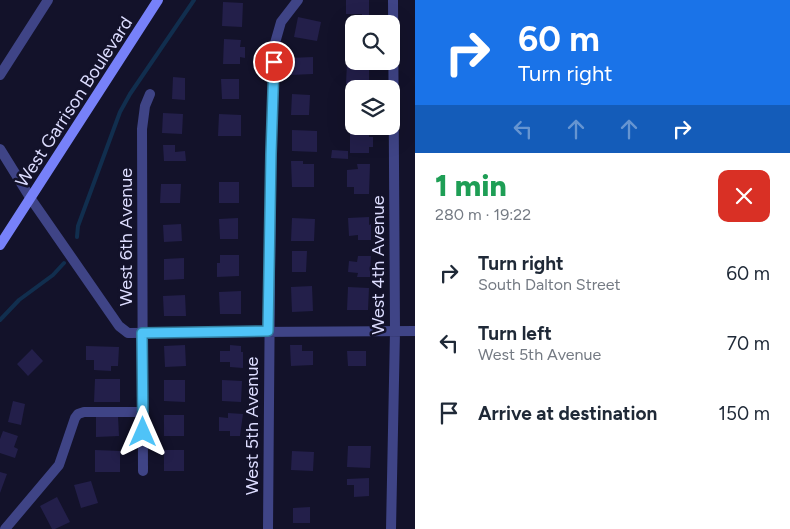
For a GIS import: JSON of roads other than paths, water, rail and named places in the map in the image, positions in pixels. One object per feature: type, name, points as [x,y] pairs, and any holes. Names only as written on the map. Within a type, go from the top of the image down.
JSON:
[{"type":"main road","name":"West Garrison Boulevard","points":[[0,245],[158,0]]},
{"type":"street","points":[[0,75],[48,0]]},
{"type":"street","name":"West 5th Avenue","points":[[268,529],[268,331],[275,43],[281,22],[298,0]]},
{"type":"street","name":"West 4th Avenue","points":[[391,529],[395,331],[393,0]]},
{"type":"street","name":"West 6th Avenue","points":[[143,471],[142,129],[145,106],[150,94]]},
{"type":"street","points":[[0,149],[31,199],[118,326],[128,333],[415,331]]},
{"type":"street","points":[[6,529],[59,465],[78,414],[84,412],[143,412]]},
{"type":"waterway","points":[[77,237],[78,226],[120,112],[130,94],[194,0]]},
{"type":"waterway","points":[[0,320],[19,300],[53,275],[64,263]]}]
